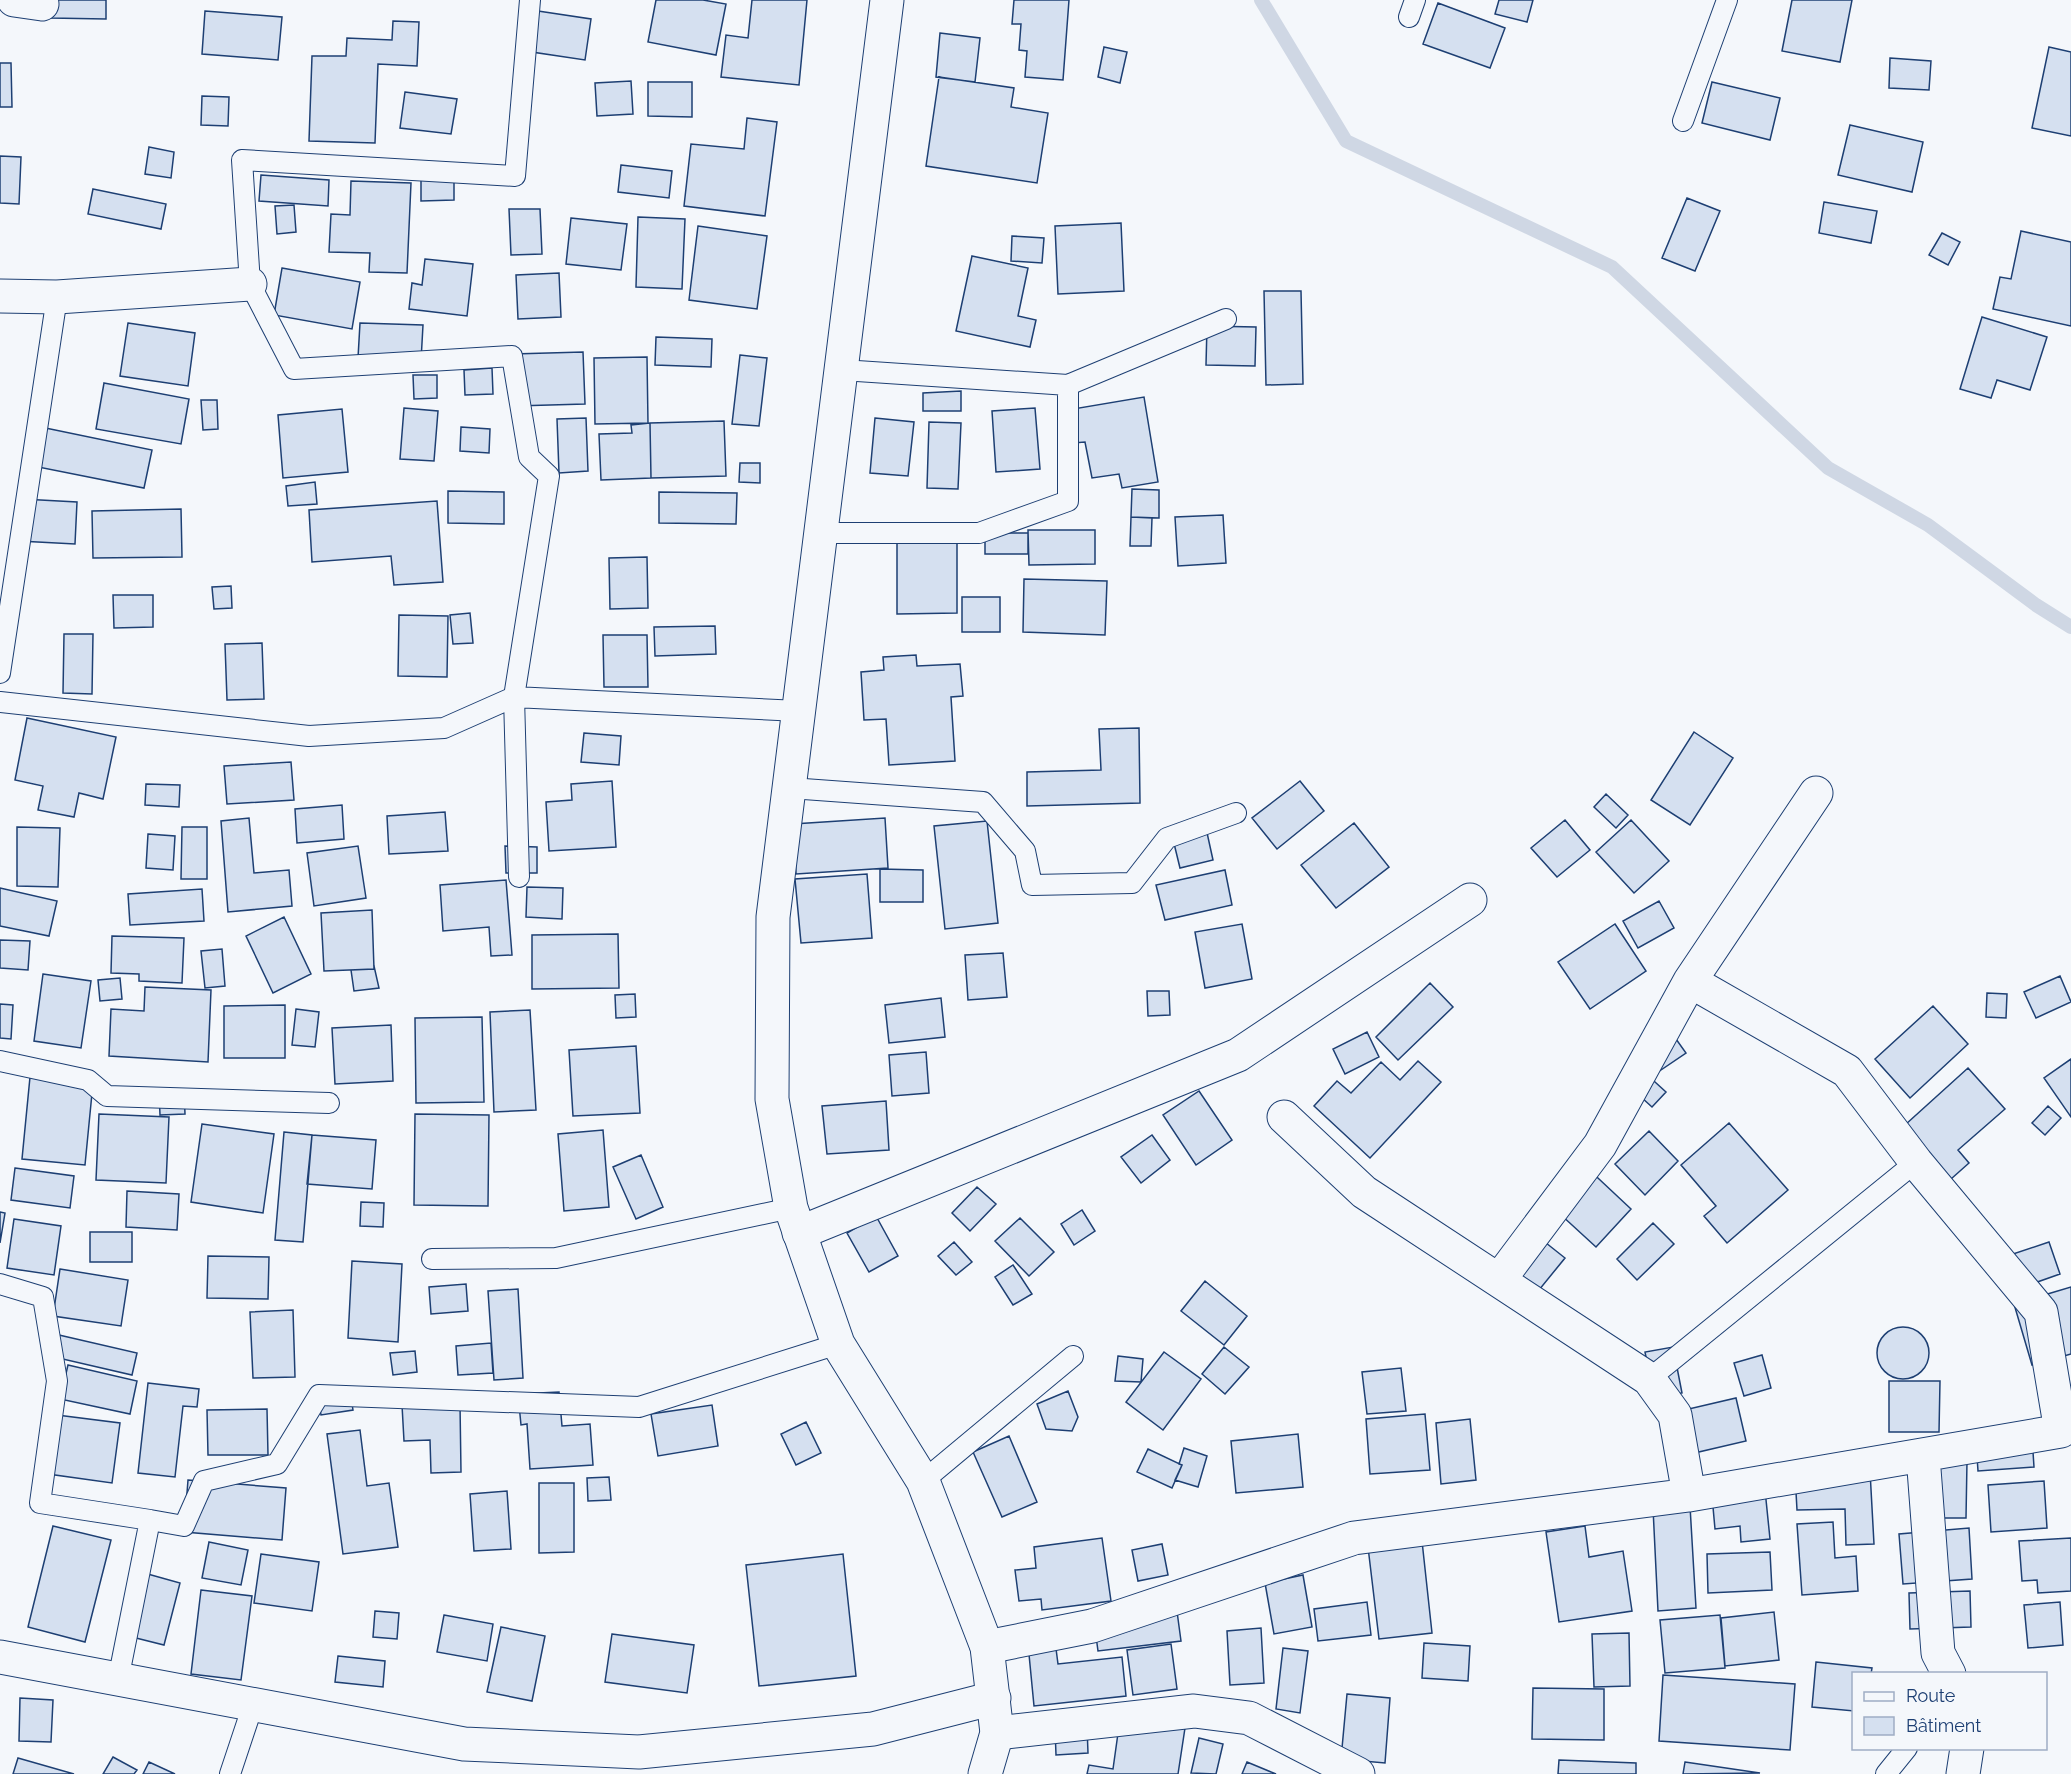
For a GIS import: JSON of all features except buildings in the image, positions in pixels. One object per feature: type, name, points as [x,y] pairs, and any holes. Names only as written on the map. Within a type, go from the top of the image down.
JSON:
[{"type":"street","points":[[887,0],[773,917],[772,1099],[795,1220],[838,1344],[923,1481],[987,1647],[997,1732],[985,1774]]},
{"type":"street","points":[[0,296],[57,297],[250,284]]},
{"type":"street","points":[[1499,1280],[1600,1145],[1690,981],[1816,792]]},
{"type":"street","points":[[795,1220],[1238,1054],[1470,900]]},
{"type":"street","points":[[987,1647],[1092,1626],[1354,1538],[1689,1495],[2061,1431],[2041,1312],[1916,1162],[1847,1071],[1690,981]]},
{"type":"street","points":[[1284,1117],[1364,1192],[1649,1379],[1675,1416],[1689,1495]]},
{"type":"street","points":[[1923,1456],[1941,1667]]},
{"type":"street","points":[[0,1657],[464,1744],[639,1752],[873,1729],[994,1698]]},
{"type":"street","points":[[997,1732],[1194,1711],[1249,1718],[1358,1774]]},
{"type":"street","points":[[1963,1774],[1967,1750]]},
{"type":"lane","points":[[519,877],[514,697],[549,476],[530,457],[512,356],[294,369],[250,284],[242,160],[515,176],[530,0]]},
{"type":"lane","points":[[1683,122],[1727,0]]},
{"type":"lane","points":[[0,673],[57,297]]},
{"type":"lane","points":[[842,370],[1068,385],[1226,319]]},
{"type":"lane","points":[[822,532],[979,533],[1068,501],[1068,385]]},
{"type":"lane","points":[[0,702],[309,736],[444,728],[514,697],[799,711]]},
{"type":"lane","points":[[790,788],[983,802],[1025,851],[1032,885],[1132,883],[1167,838],[1236,813]]},
{"type":"lane","points":[[0,1061],[88,1080],[107,1096],[329,1103]]},
{"type":"lane","points":[[1649,1379],[1916,1162]]},
{"type":"lane","points":[[432,1259],[556,1258],[795,1220]]},
{"type":"lane","points":[[0,1284],[43,1297],[57,1381],[40,1503],[184,1526],[204,1481],[277,1464],[319,1395],[639,1407],[838,1344]]},
{"type":"lane","points":[[923,1481],[1073,1356]]},
{"type":"lane","points":[[118,1680],[150,1520]]},
{"type":"lane","points":[[230,1774],[253,1705]]},
{"type":"lane","points":[[1886,1774],[1906,1750]]},
{"type":"waterway","points":[[1261,0],[1346,141],[1612,267],[1828,468],[1928,525],[2036,605],[2071,627]]}]
